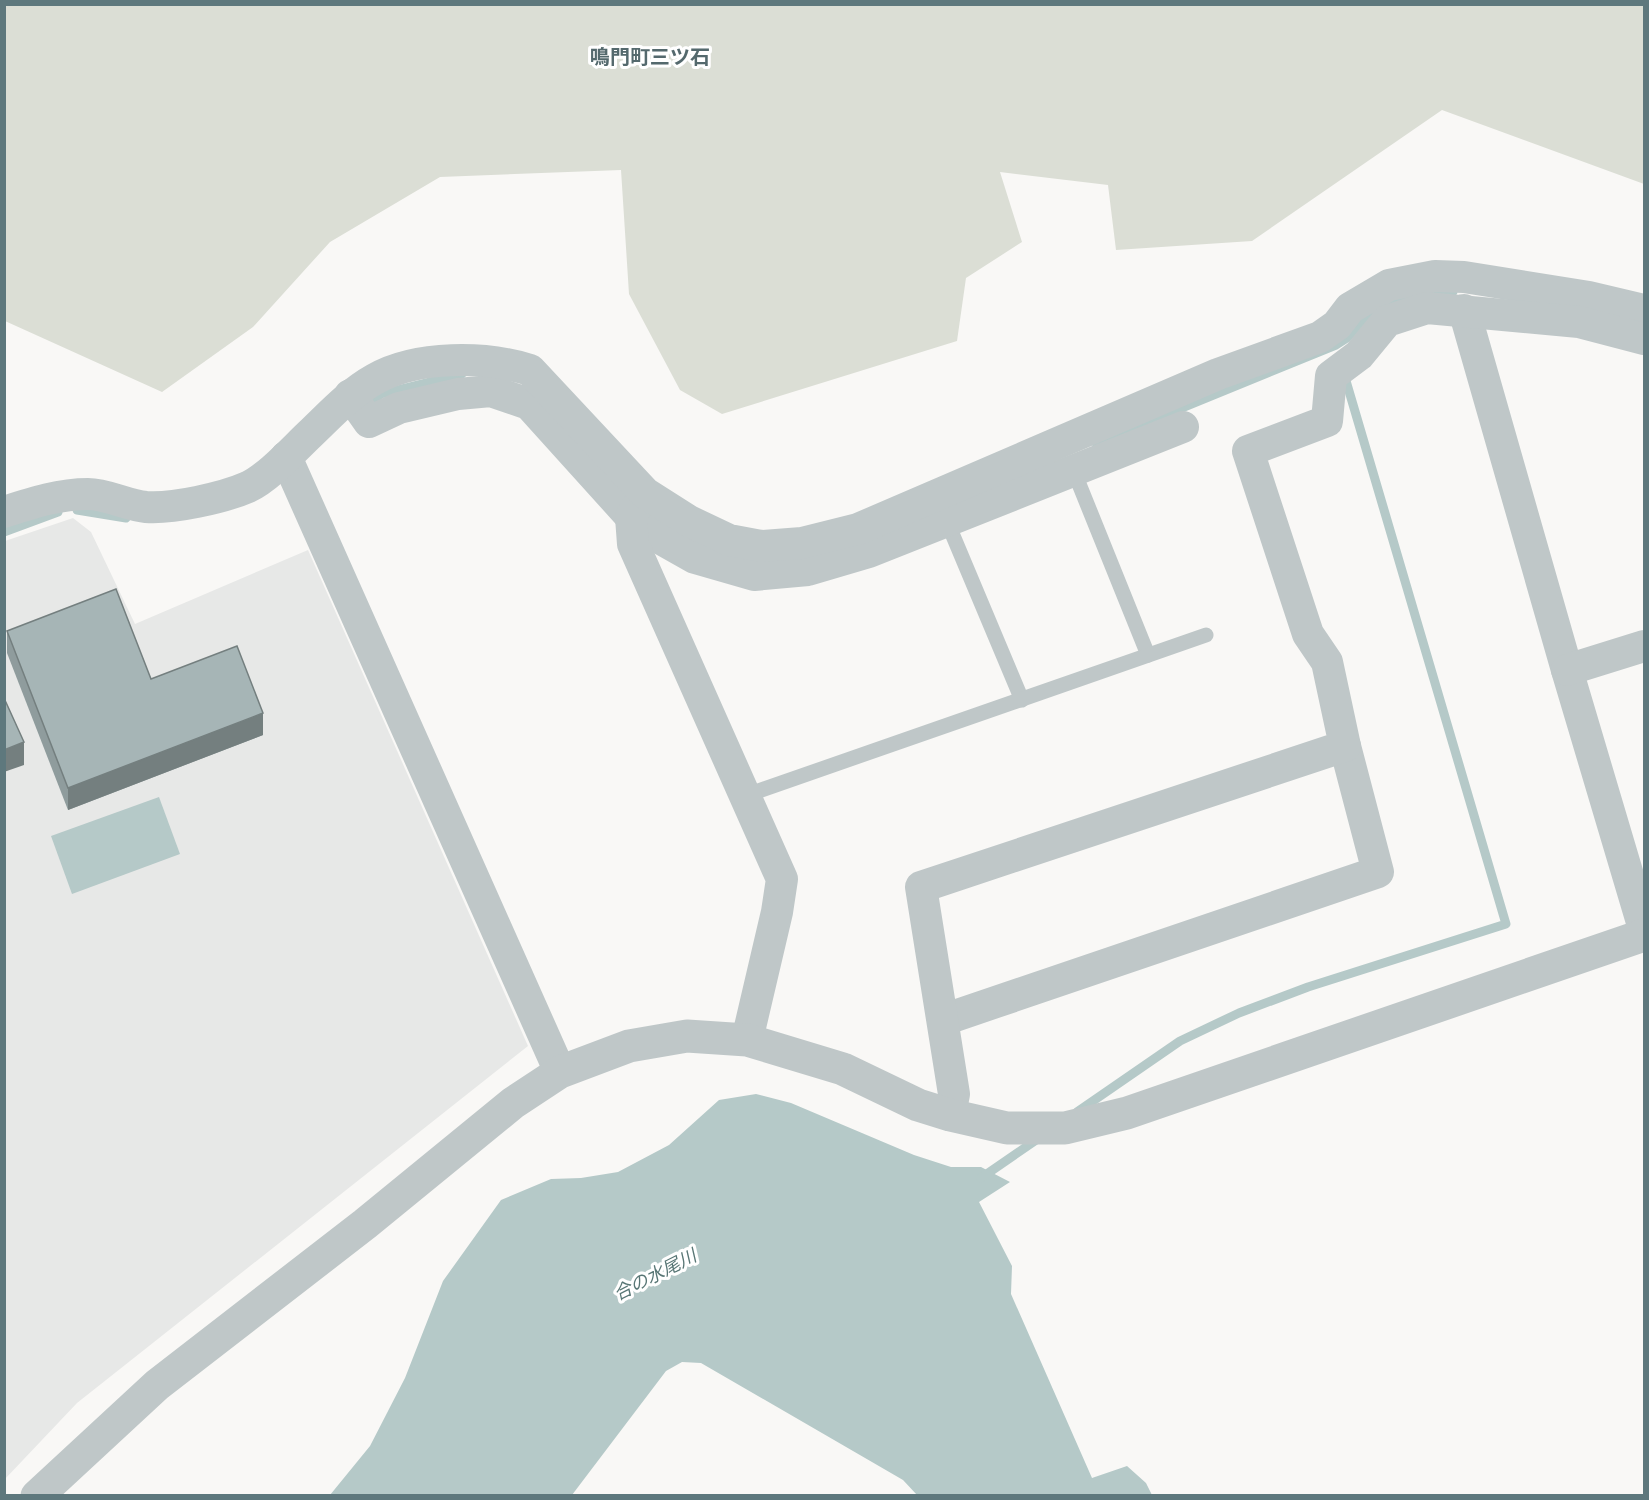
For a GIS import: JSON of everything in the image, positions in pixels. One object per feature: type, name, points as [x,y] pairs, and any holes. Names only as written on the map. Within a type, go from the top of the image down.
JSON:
[{"type":"street","points":[[638,505],[689,521],[729,540],[761,546],[802,543],[858,529],[1218,374],[1320,337],[1337,325],[1350,309],[1389,285],[1435,276],[1464,278],[1589,297],[1644,310]]},
{"type":"street","points":[[943,1020],[1378,872],[1345,746],[1327,662],[1308,634],[1248,451],[1327,420],[1330,376],[1359,355],[1387,321],[1427,308],[1579,322],[1644,339]]},
{"type":"street","points":[[1464,310],[1644,929]]},
{"type":"street","points":[[4,512],[45,498],[90,494],[146,507],[204,501],[249,486],[286,457],[350,396],[369,422],[399,408],[458,394],[491,391],[529,404],[638,505],[656,536],[695,558],[754,575],[808,570],[869,552],[946,519],[1183,427]]},
{"type":"street","points":[[286,457],[560,1072]]},
{"type":"street","points":[[638,505],[633,544],[782,879],[777,912],[747,1040]]},
{"type":"street","points":[[1567,670],[1644,646]]},
{"type":"street","points":[[950,1115],[954,1094],[921,887],[1345,746]]},
{"type":"street","points":[[37,1496],[157,1384],[365,1224],[513,1103],[560,1072],[629,1046],[687,1036],[747,1040],[843,1069],[918,1105],[950,1115],[1007,1128],[1065,1128],[1127,1113],[1644,935]]},
{"type":"lane","points":[[1072,469],[1148,655]]},
{"type":"lane","points":[[946,519],[1022,700]]},
{"type":"lane","points":[[744,796],[1206,635]]},
{"type":"shaded area","points":[[4,5],[1644,5],[1644,184],[1442,110],[1252,241],[1116,250],[1108,185],[1000,172],[1022,242],[966,278],[957,341],[722,414],[680,390],[629,294],[621,170],[440,177],[330,242],[253,327],[162,392],[5,321]]},
{"type":"shaded area","points":[[73,518],[91,532],[135,624],[308,550],[528,1046],[77,1403],[5,1479],[5,541]]},
{"type":"water","points":[[159,797],[180,854],[72,894],[51,836]]},
{"type":"water","name":"合の水尾川","points":[[756,1094],[791,1103],[914,1155],[951,1167],[981,1167],[1010,1182],[979,1202],[1012,1266],[1011,1294],[1092,1478],[1127,1466],[1146,1483],[1152,1495],[917,1495],[903,1480],[701,1363],[682,1362],[666,1371],[572,1495],[330,1495],[370,1446],[405,1378],[443,1281],[501,1200],[551,1179],[581,1178],[618,1172],[669,1145],[719,1100]]},
{"type":"building","points":[[116,589],[151,679],[237,646],[263,713],[68,788],[7,631]]},
{"type":"building","points":[[4,698],[24,742],[4,750]]},
{"type":"waterway","points":[[1382,306],[1423,293],[1453,292]]},
{"type":"waterway","points":[[1096,443],[1336,345],[1347,338],[1370,312]]},
{"type":"waterway","points":[[363,407],[381,394],[462,374]]},
{"type":"waterway","points":[[1077,1112],[1180,1041],[1239,1013],[1308,987],[1506,924],[1344,374]]},
{"type":"waterway","points":[[77,510],[126,518]]},
{"type":"waterway","points":[[4,532],[58,512]]},
{"type":"waterway","points":[[981,1178],[1039,1138]]},
{"type":"district","name":"鳴門町三ツ石","points":[[650,57]]}]
